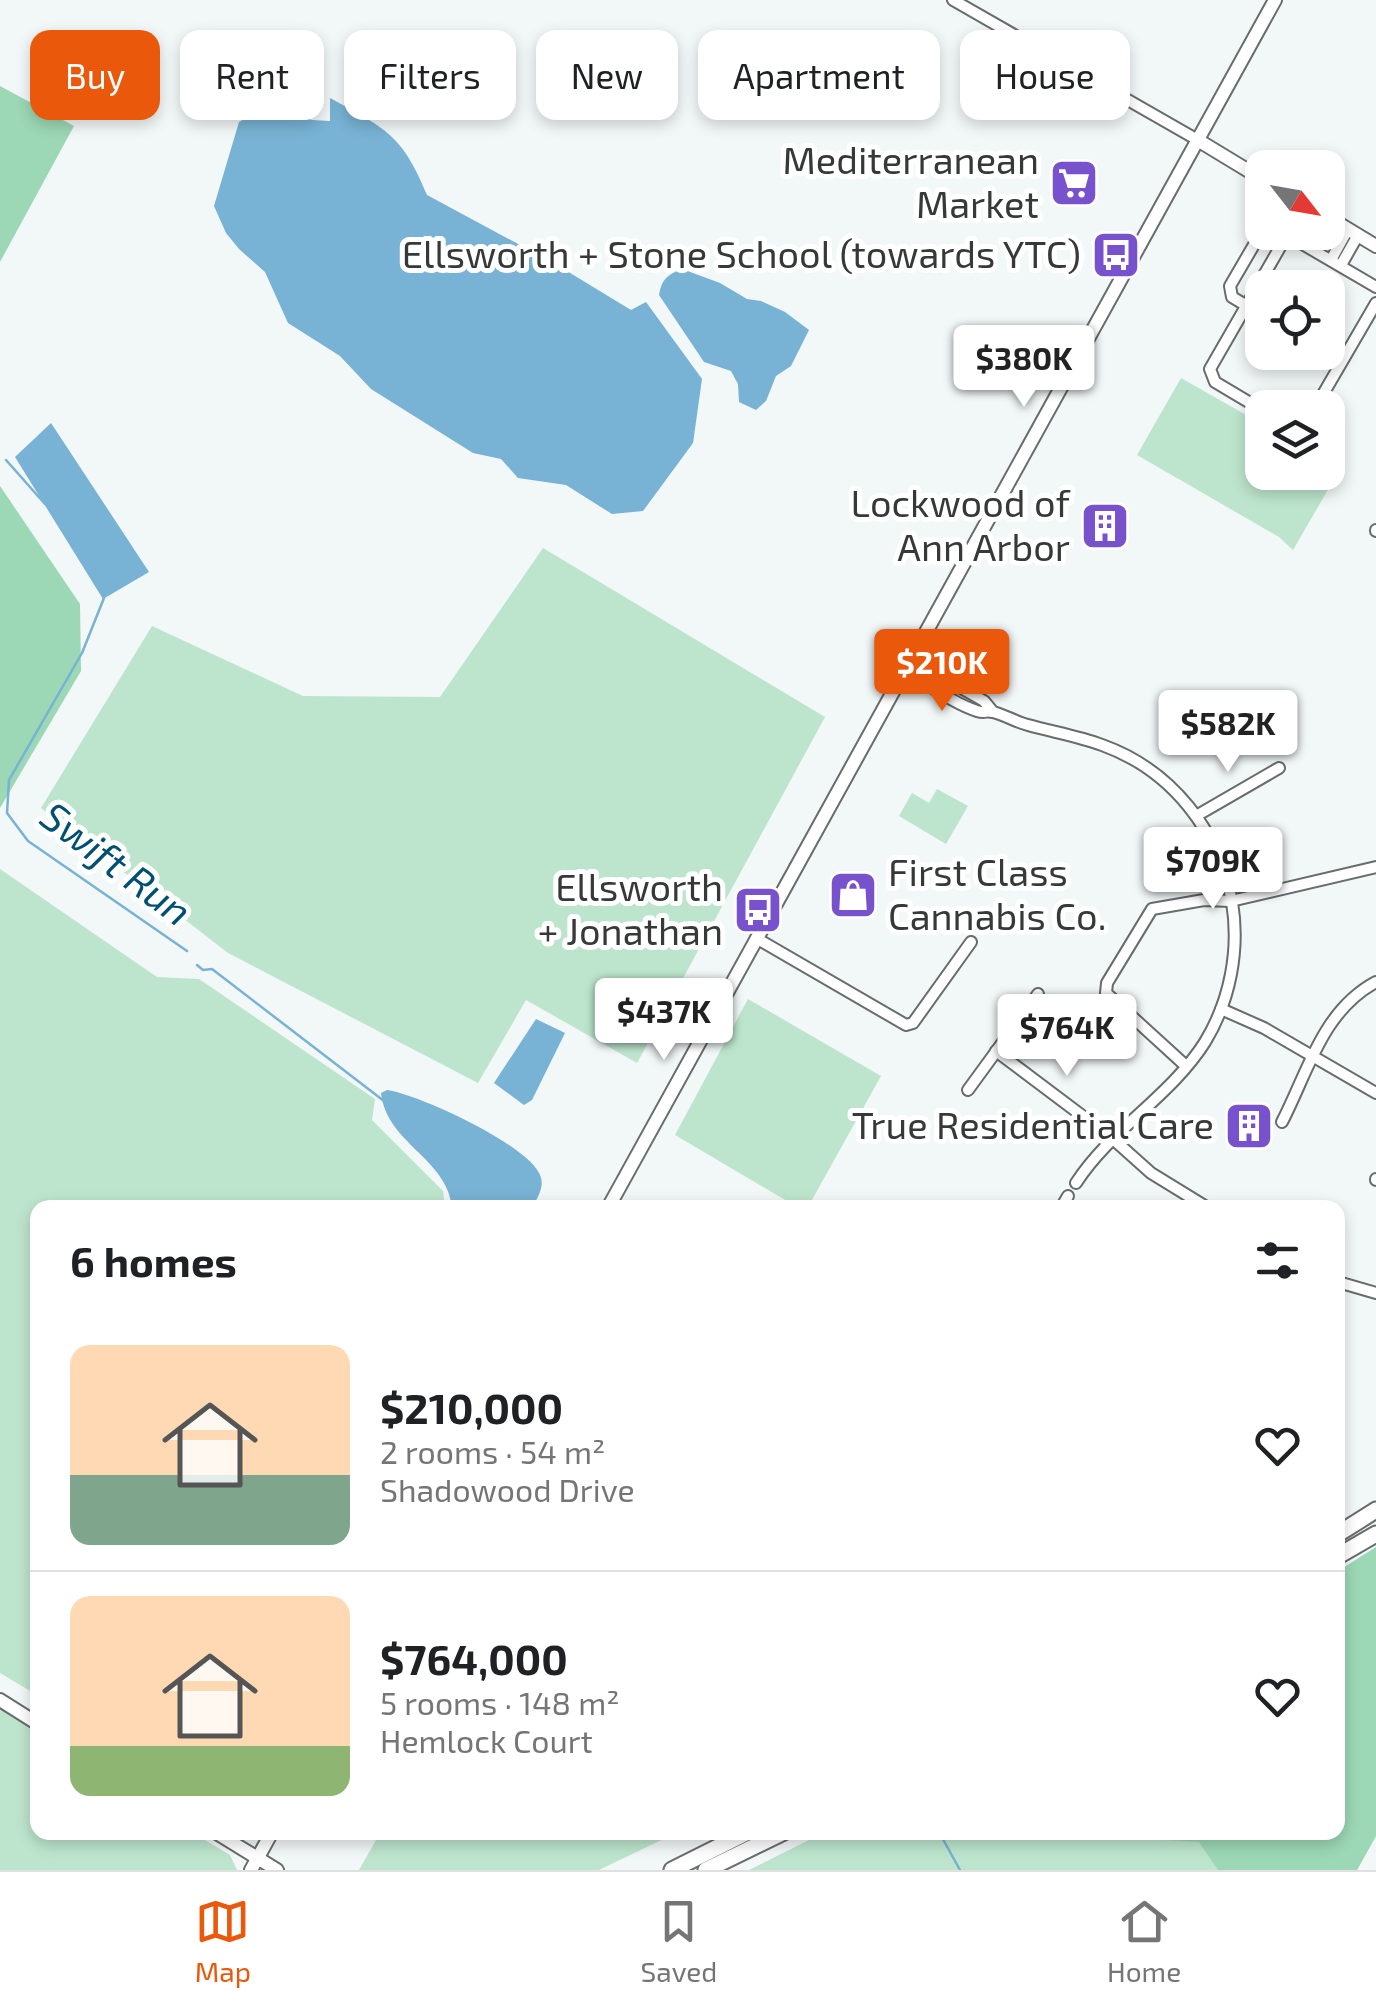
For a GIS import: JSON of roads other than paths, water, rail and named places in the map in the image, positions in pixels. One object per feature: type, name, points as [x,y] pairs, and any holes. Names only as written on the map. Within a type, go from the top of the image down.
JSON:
[{"type":"highway","points":[[1345,1530],[1376,1510]]},
{"type":"highway","points":[[1345,1552],[1376,1534]]},
{"type":"highway","points":[[672,1870],[732,1840]]},
{"type":"highway","points":[[706,1870],[768,1840]]},
{"type":"main road","points":[[612,1200],[1275,0]]},
{"type":"main road","points":[[1196,139],[1245,169]]},
{"type":"main road","points":[[1345,228],[1376,246]]},
{"type":"main road","points":[[0,1700],[30,1719]]},
{"type":"main road","points":[[225,1840],[254,1864],[278,1870]]},
{"type":"main road","points":[[254,1864],[268,1840]]},
{"type":"street","points":[[953,0],[1196,139]]},
{"type":"street","points":[[1336,263],[1353,232]]},
{"type":"street","points":[[1245,305],[1232,297],[1230,286],[1251,250]]},
{"type":"street","points":[[1313,250],[1376,286]]},
{"type":"street","points":[[1326,390],[1376,303]]},
{"type":"street","points":[[1245,309],[1210,369],[1215,382],[1245,400]]},
{"type":"street","points":[[907,665],[978,711],[993,712],[1120,752],[1160,778],[1196,816],[1218,851],[1232,901],[1233,957],[1221,1009],[1202,1046],[1186,1066],[1095,1156],[1076,1182]]},
{"type":"street","points":[[1196,816],[1279,768]]},
{"type":"street","points":[[1186,1066],[1110,999],[1105,988],[1152,909],[1204,900],[1232,901],[1376,867]]},
{"type":"street","points":[[756,938],[906,1025],[913,1023],[971,942]]},
{"type":"street","points":[[1282,1122],[1312,1056],[1340,1010],[1376,982]]},
{"type":"street","points":[[968,1090],[1038,994]]},
{"type":"street","points":[[1221,1009],[1264,1028],[1376,1093]]},
{"type":"street","points":[[996,1051],[1152,1173],[1195,1200]]},
{"type":"street","points":[[1066,1200],[1068,1196]]},
{"type":"street","points":[[1345,1284],[1376,1293]]},
{"type":"water","points":[[330,98],[344,106],[344,120],[368,120],[390,135],[409,158],[427,195],[631,310],[646,302],[702,379],[693,443],[643,511],[612,514],[566,485],[518,478],[501,459],[473,453],[371,389],[340,356],[288,323],[265,272],[226,233],[214,206],[239,122],[330,121]]},
{"type":"water","points":[[682,269],[785,312],[809,330],[791,366],[776,376],[766,401],[756,410],[739,402],[738,384],[731,371],[704,362],[659,295],[666,278]]},
{"type":"water","points":[[51,423],[149,572],[103,599],[15,457]]},
{"type":"water","points":[[536,1019],[565,1033],[532,1100],[524,1105],[494,1083]]},
{"type":"water","points":[[387,1090],[402,1094],[448,1111],[518,1152],[534,1165],[541,1178],[536,1200],[450,1200],[439,1175],[394,1125],[381,1093]]},
{"type":"waterway","name":"Swift Run","points":[[6,460],[45,504]]},
{"type":"waterway","name":"Swift Run","points":[[104,598],[82,653],[9,780],[7,813],[28,841],[187,951]]},
{"type":"waterway","name":"Swift Run","points":[[197,965],[203,970],[212,969],[384,1101]]},
{"type":"waterway","name":"Swift Run","points":[[943,1840],[960,1870]]},
{"type":"place","name":"Mediterranean Market","points":[[1074,183]]},
{"type":"place","name":"Ellsworth + Stone School (towards YTC)","points":[[1116,255]]},
{"type":"place","name":"Lockwood of Ann Arbor","points":[[1105,526]]},
{"type":"place","name":"First Class Cannabis Co.","points":[[853,895]]},
{"type":"place","name":"Ellsworth + Jonathan","points":[[758,910]]},
{"type":"place","name":"True Residential Care","points":[[1249,1126]]}]
